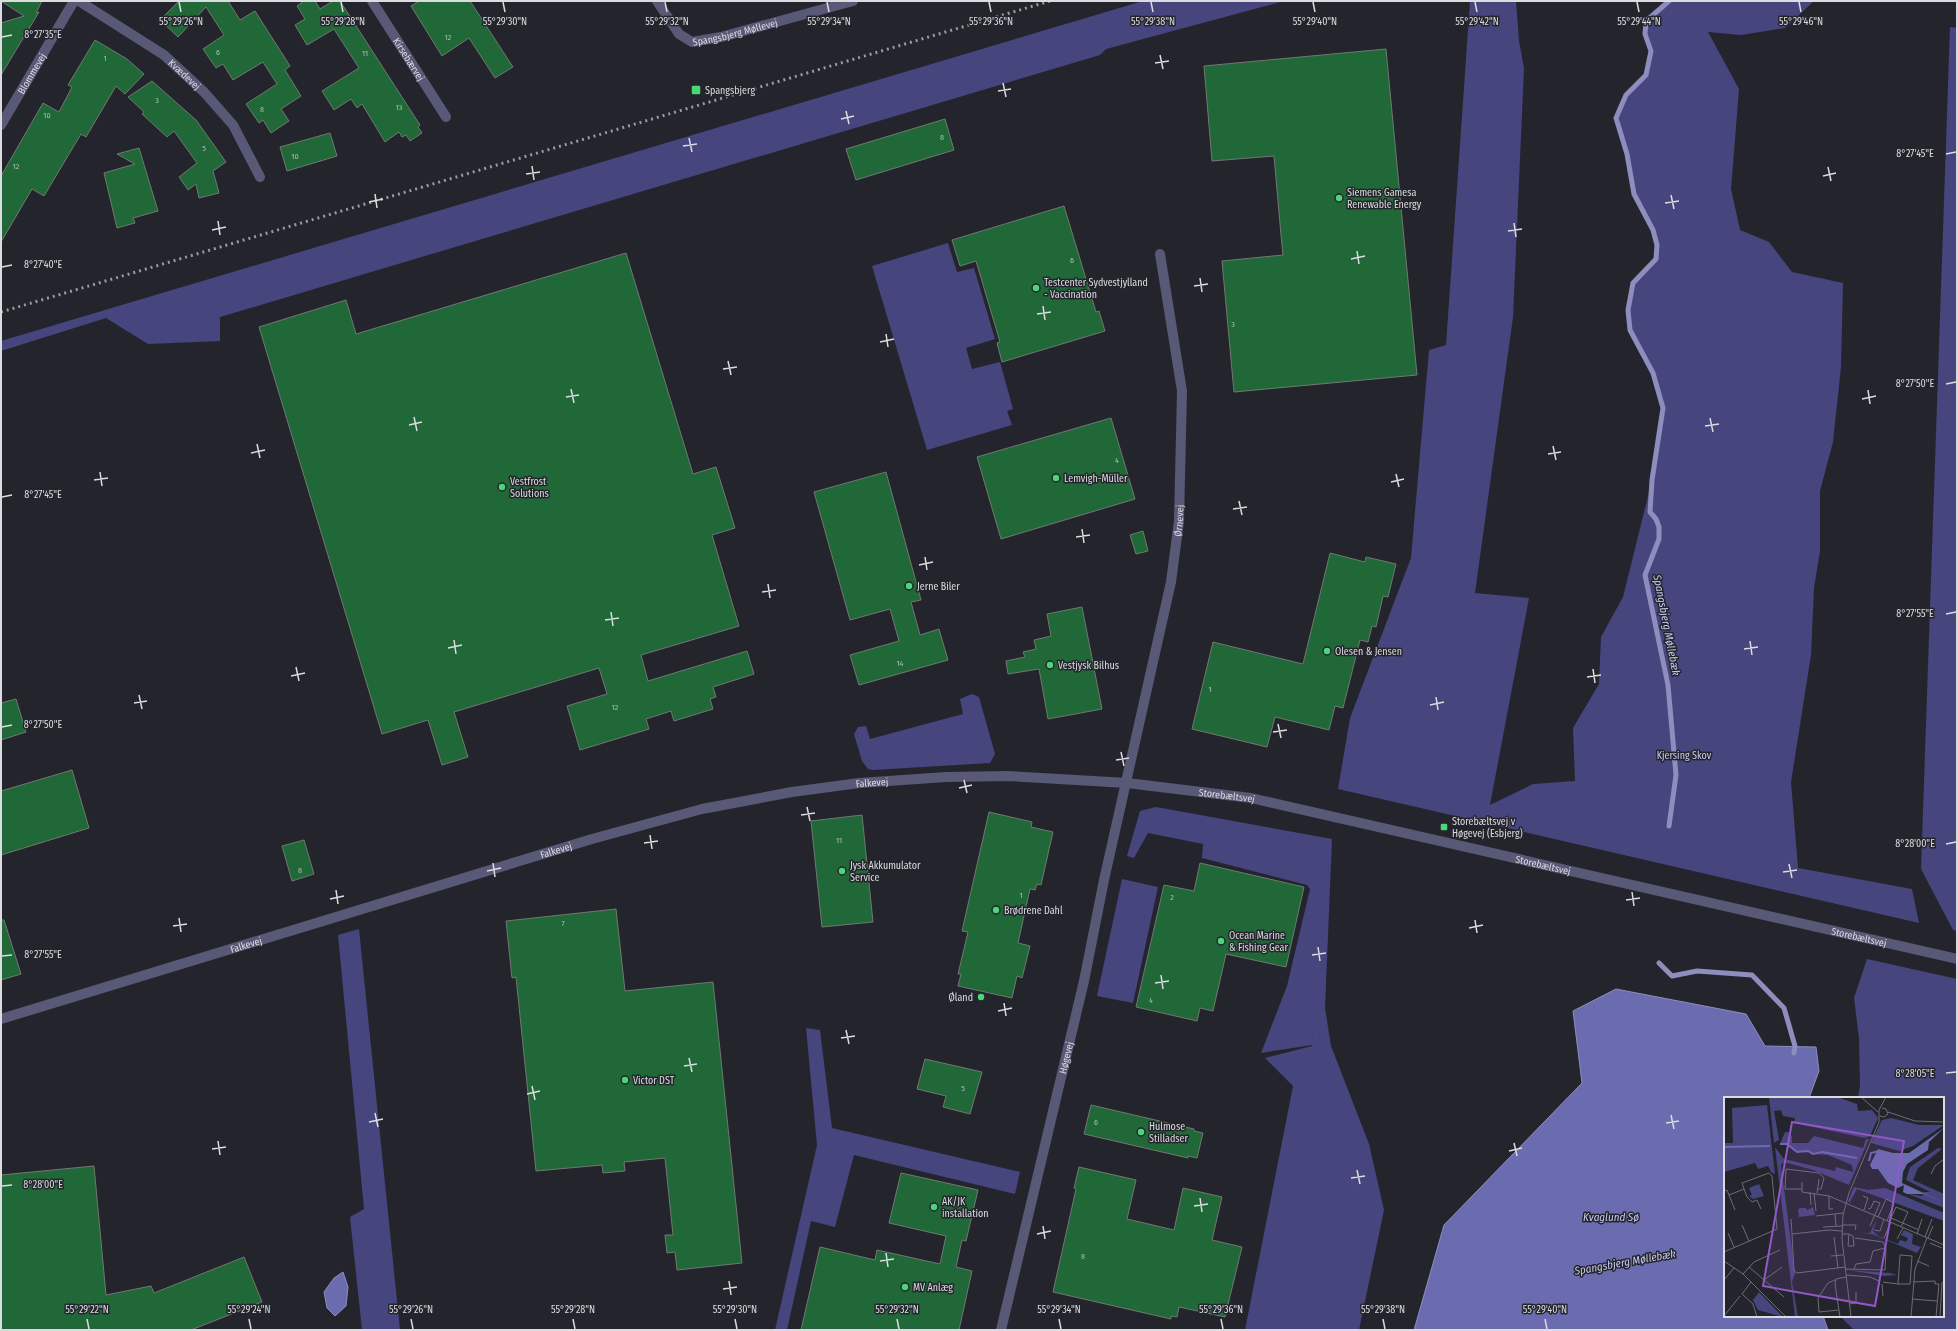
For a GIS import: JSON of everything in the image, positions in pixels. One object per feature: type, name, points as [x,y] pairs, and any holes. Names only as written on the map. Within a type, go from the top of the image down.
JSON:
[{"type":"street","name":"Blommevej","points":[[1,125],[74,1]]},
{"type":"street","name":"Kvædevej","points":[[78,1],[164,55],[204,92],[233,125],[260,177]]},
{"type":"street","name":"Kirsebærvej","points":[[372,1],[446,117]]},
{"type":"street","name":"Spangsbjerg Møllevej","points":[[657,1],[679,34],[692,42],[720,37],[852,1]]},
{"type":"street","name":"Ørnevej","points":[[1127,784],[1171,582],[1179,521],[1182,391],[1160,254]]},
{"type":"street","name":"Falkevej","points":[[1,1019],[592,839],[702,809],[792,792],[859,783],[946,777],[1008,776],[1127,784]]},
{"type":"street","name":"Storebæltsvej","points":[[1127,784],[1251,798],[1957,959]]},
{"type":"street","name":"Høgevej","points":[[1001,1330],[1084,981],[1104,880],[1127,784]]},
{"type":"green space","points":[[1143,1],[1284,1],[1106,49],[1100,55],[220,317],[220,341],[148,344],[106,318],[1,351],[1,341]]},
{"type":"green space","name":"Kjersing Skov","points":[[1470,1],[1516,1],[1519,41],[1524,68],[1513,317],[1475,593],[1529,598],[1490,805],[1533,784],[1575,781],[1573,728],[1599,684],[1601,637],[1623,597],[1652,480],[1663,408],[1653,373],[1630,330],[1628,310],[1633,283],[1656,259],[1657,245],[1653,230],[1634,194],[1627,154],[1616,118],[1626,95],[1646,75],[1651,51],[1645,34],[1646,21],[1669,1],[1814,1],[1785,28],[1741,35],[1708,32],[1739,89],[1731,189],[1740,230],[1769,242],[1792,272],[1843,283],[1841,367],[1833,442],[1820,491],[1820,551],[1814,588],[1811,655],[1791,782],[1798,868],[1912,889],[1919,923],[1338,789],[1350,718],[1411,558],[1429,350],[1446,345]]},
{"type":"green space","points":[[1950,27],[1957,28],[1957,931],[1953,930],[1921,869]]},
{"type":"green space","points":[[948,243],[957,272],[974,268],[995,339],[966,348],[972,369],[1000,362],[1013,409],[1007,411],[1012,425],[927,450],[872,266]]},
{"type":"green space","points":[[972,694],[979,697],[995,754],[990,763],[873,770],[868,769],[862,761],[854,734],[858,727],[866,726],[870,739],[963,714],[960,699]]},
{"type":"green space","points":[[1156,807],[1332,839],[1325,1008],[1331,1046],[1369,1144],[1384,1210],[1359,1330],[1245,1330],[1293,1086],[1265,1058],[1312,1046],[1314,1000],[1312,1045],[1261,1053],[1287,986],[1310,889],[1307,885],[1202,858],[1203,844],[1148,833],[1134,858],[1127,856],[1140,811]]},
{"type":"green space","points":[[1122,879],[1158,887],[1133,1003],[1097,996]]},
{"type":"green space","points":[[359,929],[400,1330],[362,1330],[350,1217],[364,1209],[338,935]]},
{"type":"green space","points":[[1867,959],[1957,979],[1957,1330],[1854,1330],[1841,1317],[1944,1317],[1944,1097],[1858,1097],[1860,1086],[1859,1038],[1854,998]]},
{"type":"green space","points":[[806,1028],[820,1030],[832,1128],[1020,1172],[1015,1194],[854,1155],[835,1227],[811,1221],[787,1330],[775,1330],[817,1145]]},
{"type":"water","name":"Kvaglund Sø","points":[[1616,989],[1746,1014],[1765,1046],[1816,1047],[1819,1071],[1809,1097],[1724,1097],[1724,1317],[1823,1317],[1828,1330],[1414,1330],[1444,1225],[1582,1083],[1573,1011]]},
{"type":"water","points":[[343,1272],[348,1287],[346,1306],[335,1316],[327,1308],[324,1292],[334,1278]]},
{"type":"building","points":[[1,1],[42,1],[36,13],[39,12],[1,75],[1,23],[24,16]]},
{"type":"building","points":[[179,1],[228,1],[240,20],[255,11],[290,66],[285,70],[301,96],[281,109],[289,121],[271,133],[263,120],[259,123],[246,104],[277,84],[263,62],[233,80],[223,64],[216,68],[203,49],[224,35],[206,7],[178,37],[160,20]]},
{"type":"building","points":[[304,1],[315,1],[320,9],[333,1],[340,1],[420,125],[418,127],[422,133],[410,141],[406,135],[402,137],[399,132],[385,142],[362,104],[357,108],[351,99],[334,110],[322,91],[359,68],[334,29],[307,45],[295,25],[305,19],[297,6]]},
{"type":"building","points":[[419,1],[470,1],[513,67],[495,78],[469,38],[442,56],[411,6]]},
{"type":"building","points":[[95,40],[127,59],[144,74],[125,94],[116,86],[86,137],[81,134],[44,196],[32,189],[1,242],[1,176],[43,103],[59,112],[72,87],[68,85]]},
{"type":"building","name":"Siemens Gamesa Renewable Energy","points":[[1386,49],[1417,375],[1234,392],[1222,261],[1283,255],[1274,156],[1212,161],[1204,66]]},
{"type":"building","points":[[152,81],[196,120],[226,162],[213,171],[219,193],[199,198],[196,184],[188,190],[179,177],[197,163],[174,131],[167,137],[142,114],[144,112],[128,97]]},
{"type":"building","points":[[945,119],[954,150],[856,180],[846,149]]},
{"type":"building","points":[[330,133],[337,156],[287,171],[280,147]]},
{"type":"building","points":[[139,148],[158,211],[133,218],[135,223],[117,228],[104,173],[135,164],[117,154]]},
{"type":"building","name":"Testcenter Sydvestjylland - Vaccination","points":[[1064,206],[1096,312],[1099,311],[1105,331],[1002,362],[997,343],[1000,342],[976,261],[960,266],[952,240]]},
{"type":"building","name":"Vestfrost Solutions","points":[[626,253],[693,474],[716,467],[735,528],[712,535],[739,626],[641,655],[648,681],[747,651],[754,674],[713,687],[716,697],[710,699],[713,709],[674,721],[671,711],[646,719],[649,729],[580,750],[567,706],[607,694],[599,668],[454,712],[468,757],[442,765],[428,720],[382,734],[259,327],[346,300],[356,334]]},
{"type":"building","name":"Lemvigh-Müller","points":[[1111,418],[1135,499],[1001,539],[977,457]]},
{"type":"building","points":[[886,472],[921,600],[911,602],[920,635],[939,629],[948,660],[859,685],[850,655],[899,641],[890,609],[850,620],[814,492]]},
{"type":"building","points":[[1143,531],[1148,551],[1136,554],[1130,535]]},
{"type":"building","name":"Olesen & Jensen","points":[[1330,553],[1365,562],[1366,557],[1396,564],[1388,597],[1383,596],[1376,627],[1372,626],[1368,642],[1360,640],[1343,708],[1335,706],[1329,730],[1275,717],[1267,747],[1192,729],[1213,642],[1303,664]]},
{"type":"building","name":"Vestjysk Bilhus","points":[[1082,607],[1102,709],[1048,719],[1039,669],[1008,674],[1006,661],[1025,657],[1023,652],[1036,649],[1034,640],[1051,636],[1047,614]]},
{"type":"building","points":[[16,699],[26,732],[1,740],[1,703]]},
{"type":"building","points":[[72,770],[89,828],[1,855],[1,791]]},
{"type":"building","name":"Brødrene Dahl","points":[[989,812],[1032,822],[1031,827],[1053,832],[1041,885],[1037,884],[1035,890],[1030,889],[1018,943],[1030,946],[1022,978],[1017,976],[1012,998],[958,986],[961,974],[958,974],[968,932],[962,931]]},
{"type":"building","name":"Jysk Akkumulator Service","points":[[862,815],[873,922],[822,927],[811,821]]},
{"type":"building","points":[[304,840],[314,874],[292,881],[282,846]]},
{"type":"building","name":"Ocean Marine & Fishing Gear","points":[[1200,863],[1304,887],[1286,967],[1226,954],[1213,1011],[1200,1008],[1197,1021],[1136,1007],[1164,885],[1194,891]]},
{"type":"building","name":"Victor DST","points":[[616,909],[625,991],[713,982],[742,1263],[677,1270],[675,1252],[667,1253],[665,1235],[673,1235],[665,1158],[624,1162],[625,1171],[603,1173],[602,1165],[536,1171],[516,977],[512,978],[506,921]]},
{"type":"building","points":[[1,920],[4,920],[21,974],[1,980]]},
{"type":"building","points":[[925,1059],[982,1072],[970,1114],[943,1107],[946,1096],[917,1089]]},
{"type":"building","name":"Hulmose Stilladser","points":[[1091,1105],[1194,1129],[1194,1131],[1203,1133],[1197,1158],[1188,1156],[1188,1158],[1084,1134]]},
{"type":"building","points":[[94,1166],[106,1295],[151,1286],[154,1293],[244,1257],[262,1302],[191,1330],[1,1330],[1,1175]]},
{"type":"building","points":[[1079,1167],[1136,1180],[1127,1219],[1174,1230],[1183,1188],[1222,1197],[1212,1240],[1242,1247],[1225,1317],[1179,1307],[1177,1317],[1171,1316],[1171,1319],[1053,1292],[1076,1189],[1074,1188]]},
{"type":"building","points":[[901,1173],[978,1190],[966,1241],[962,1240],[956,1267],[972,1271],[959,1330],[801,1330],[820,1247],[875,1260],[877,1250],[940,1264],[946,1236],[889,1223]]},
{"type":"waterway","name":"Spangsbjerg Møllebæk","points":[[1669,1],[1646,21],[1645,34],[1651,51],[1646,75],[1626,95],[1616,118],[1627,154],[1634,194],[1653,230],[1657,245],[1656,259],[1633,283],[1628,310],[1630,330],[1653,373],[1663,408],[1652,480],[1650,512],[1656,519],[1659,527],[1659,539],[1645,575],[1668,685],[1676,775],[1669,826]]},
{"type":"waterway","name":"Spangsbjerg Møllebæk","points":[[1659,963],[1672,976],[1697,971],[1752,975],[1784,1008],[1795,1046],[1794,1053]]},
{"type":"railway","points":[[1,312],[1050,1]]},
{"type":"place","name":"Spangsbjerg","points":[[696,90]]},
{"type":"place","name":"Siemens Gamesa Renewable Energy","points":[[1339,198]]},
{"type":"place","name":"Testcenter Sydvestjylland - Vaccination","points":[[1036,288]]},
{"type":"place","name":"Lemvigh-Müller","points":[[1056,478]]},
{"type":"place","name":"Vestfrost Solutions","points":[[502,487]]},
{"type":"place","name":"Jerne Biler","points":[[909,586]]},
{"type":"place","name":"Olesen & Jensen","points":[[1327,651]]},
{"type":"place","name":"Vestjysk Bilhus","points":[[1050,665]]},
{"type":"place","name":"Storebæltsvej v Høgevej (Esbjerg)","points":[[1444,827]]},
{"type":"place","name":"Jysk Akkumulator Service","points":[[842,871]]},
{"type":"place","name":"Brødrene Dahl","points":[[996,910]]},
{"type":"place","name":"Ocean Marine & Fishing Gear","points":[[1221,941]]},
{"type":"place","name":"Øland","points":[[981,997]]},
{"type":"place","name":"Victor DST","points":[[625,1080]]},
{"type":"place","name":"Hulmose Stilladser","points":[[1141,1132]]},
{"type":"place","name":"AK/JK installation","points":[[934,1207]]},
{"type":"place","name":"MV Anlæg","points":[[905,1287]]}]
